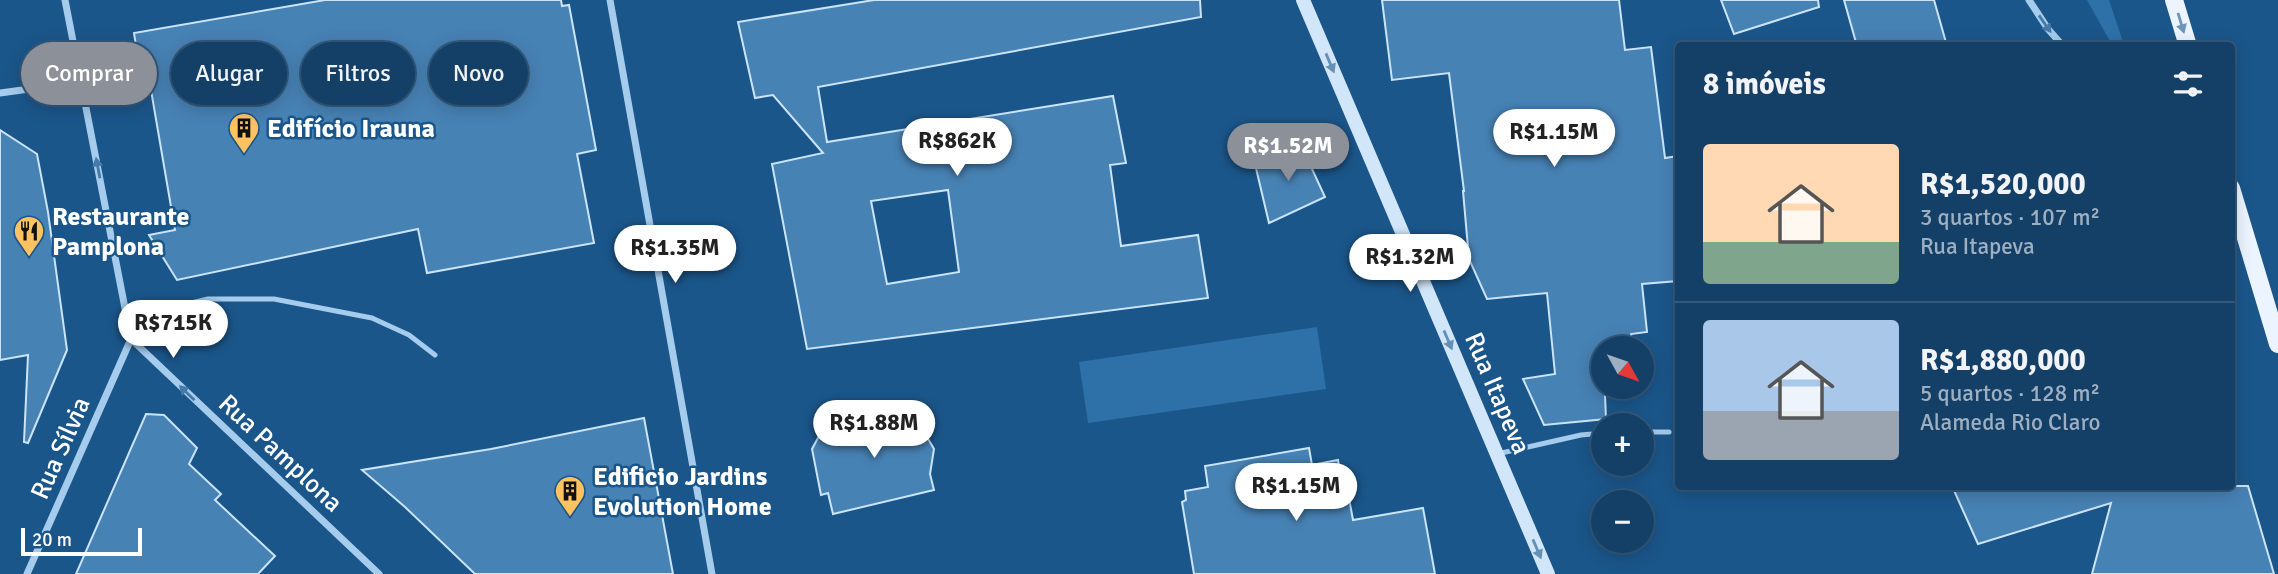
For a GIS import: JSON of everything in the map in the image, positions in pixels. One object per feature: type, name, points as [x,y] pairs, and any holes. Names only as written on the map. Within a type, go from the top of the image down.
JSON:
[{"type":"main road","points":[[2174,0],[2187,42]]},
{"type":"main road","points":[[2235,201],[2278,344]]},
{"type":"street","points":[[65,0],[73,42]]},
{"type":"street","points":[[610,0],[712,574]]},
{"type":"street","name":"Rua Itapeva","points":[[1303,0],[1548,574]]},
{"type":"street","points":[[2029,0],[2059,42]]},
{"type":"street","points":[[0,93],[21,90]]},
{"type":"street","points":[[85,105],[131,339]]},
{"type":"street","points":[[2238,236],[2250,250]]},
{"type":"street","name":"Rua Sílvia","points":[[27,574],[131,339]]},
{"type":"street","name":"Rua Pamplona","points":[[131,339],[379,574]]},
{"type":"lane","points":[[131,339],[170,308],[208,299],[274,299],[372,318],[410,335],[435,355]]},
{"type":"lane","points":[[1654,432],[1670,432]]},
{"type":"lane","points":[[1497,454],[1591,434]]},
{"type":"shaded area","points":[[2087,0],[2109,0],[2123,42],[2110,42]]},
{"type":"shaded area","points":[[1317,327],[1326,389],[1088,423],[1079,362]]},
{"type":"building","points":[[325,0],[561,0],[562,6],[569,5],[596,150],[577,154],[594,243],[427,273],[418,229],[177,280],[149,235],[175,230],[154,105],[157,105],[157,42],[135,42],[134,33]]},
{"type":"building","points":[[874,0],[1200,0],[1201,17],[818,87],[827,142],[1113,96],[1126,163],[1110,165],[1121,246],[1198,235],[1208,298],[807,349],[772,164],[823,153],[773,95],[755,98],[738,22]],"holes":[[[948,190],[959,272],[887,284],[871,201]]]},
{"type":"building","points":[[1382,0],[1619,0],[1625,50],[1651,47],[1665,158],[1675,156],[1675,281],[1642,284],[1647,332],[1631,336],[1591,336],[1591,399],[1605,399],[1606,413],[1591,413],[1591,420],[1544,425],[1523,379],[1555,374],[1547,293],[1487,299],[1469,259],[1464,191],[1449,73],[1392,80]]},
{"type":"building","points":[[1721,0],[1818,0],[1819,7],[1734,34]]},
{"type":"building","points":[[1844,0],[1934,0],[1946,42],[1856,42]]},
{"type":"building","points":[[0,130],[37,154],[67,350],[28,443],[24,442],[28,355],[0,360]]},
{"type":"building","points":[[1300,143],[1325,197],[1269,223],[1255,164]]},
{"type":"building","points":[[919,410],[924,432],[934,449],[930,474],[934,490],[833,514],[828,493],[821,495],[812,449],[824,427],[899,411],[903,413]]},
{"type":"building","points":[[146,414],[164,415],[197,448],[189,464],[221,494],[215,500],[275,556],[258,574],[76,574]]},
{"type":"building","points":[[644,418],[673,574],[475,574],[362,470],[491,449]]},
{"type":"building","points":[[1309,448],[1312,465],[1338,460],[1340,473],[1344,471],[1353,520],[1423,508],[1435,574],[1194,574],[1182,502],[1186,500],[1185,491],[1208,487],[1205,466]]},
{"type":"building","points":[[2235,486],[2248,486],[2274,574],[2092,574],[2111,503],[1978,544],[1954,490],[2235,490]]},
{"type":"place","name":"Edifício Irauna","points":[[244,155]]},
{"type":"place","name":"Restaurante Pamplona","points":[[29,258]]},
{"type":"place","name":"Edificio Jardins Evolution Home","points":[[570,518]]}]
